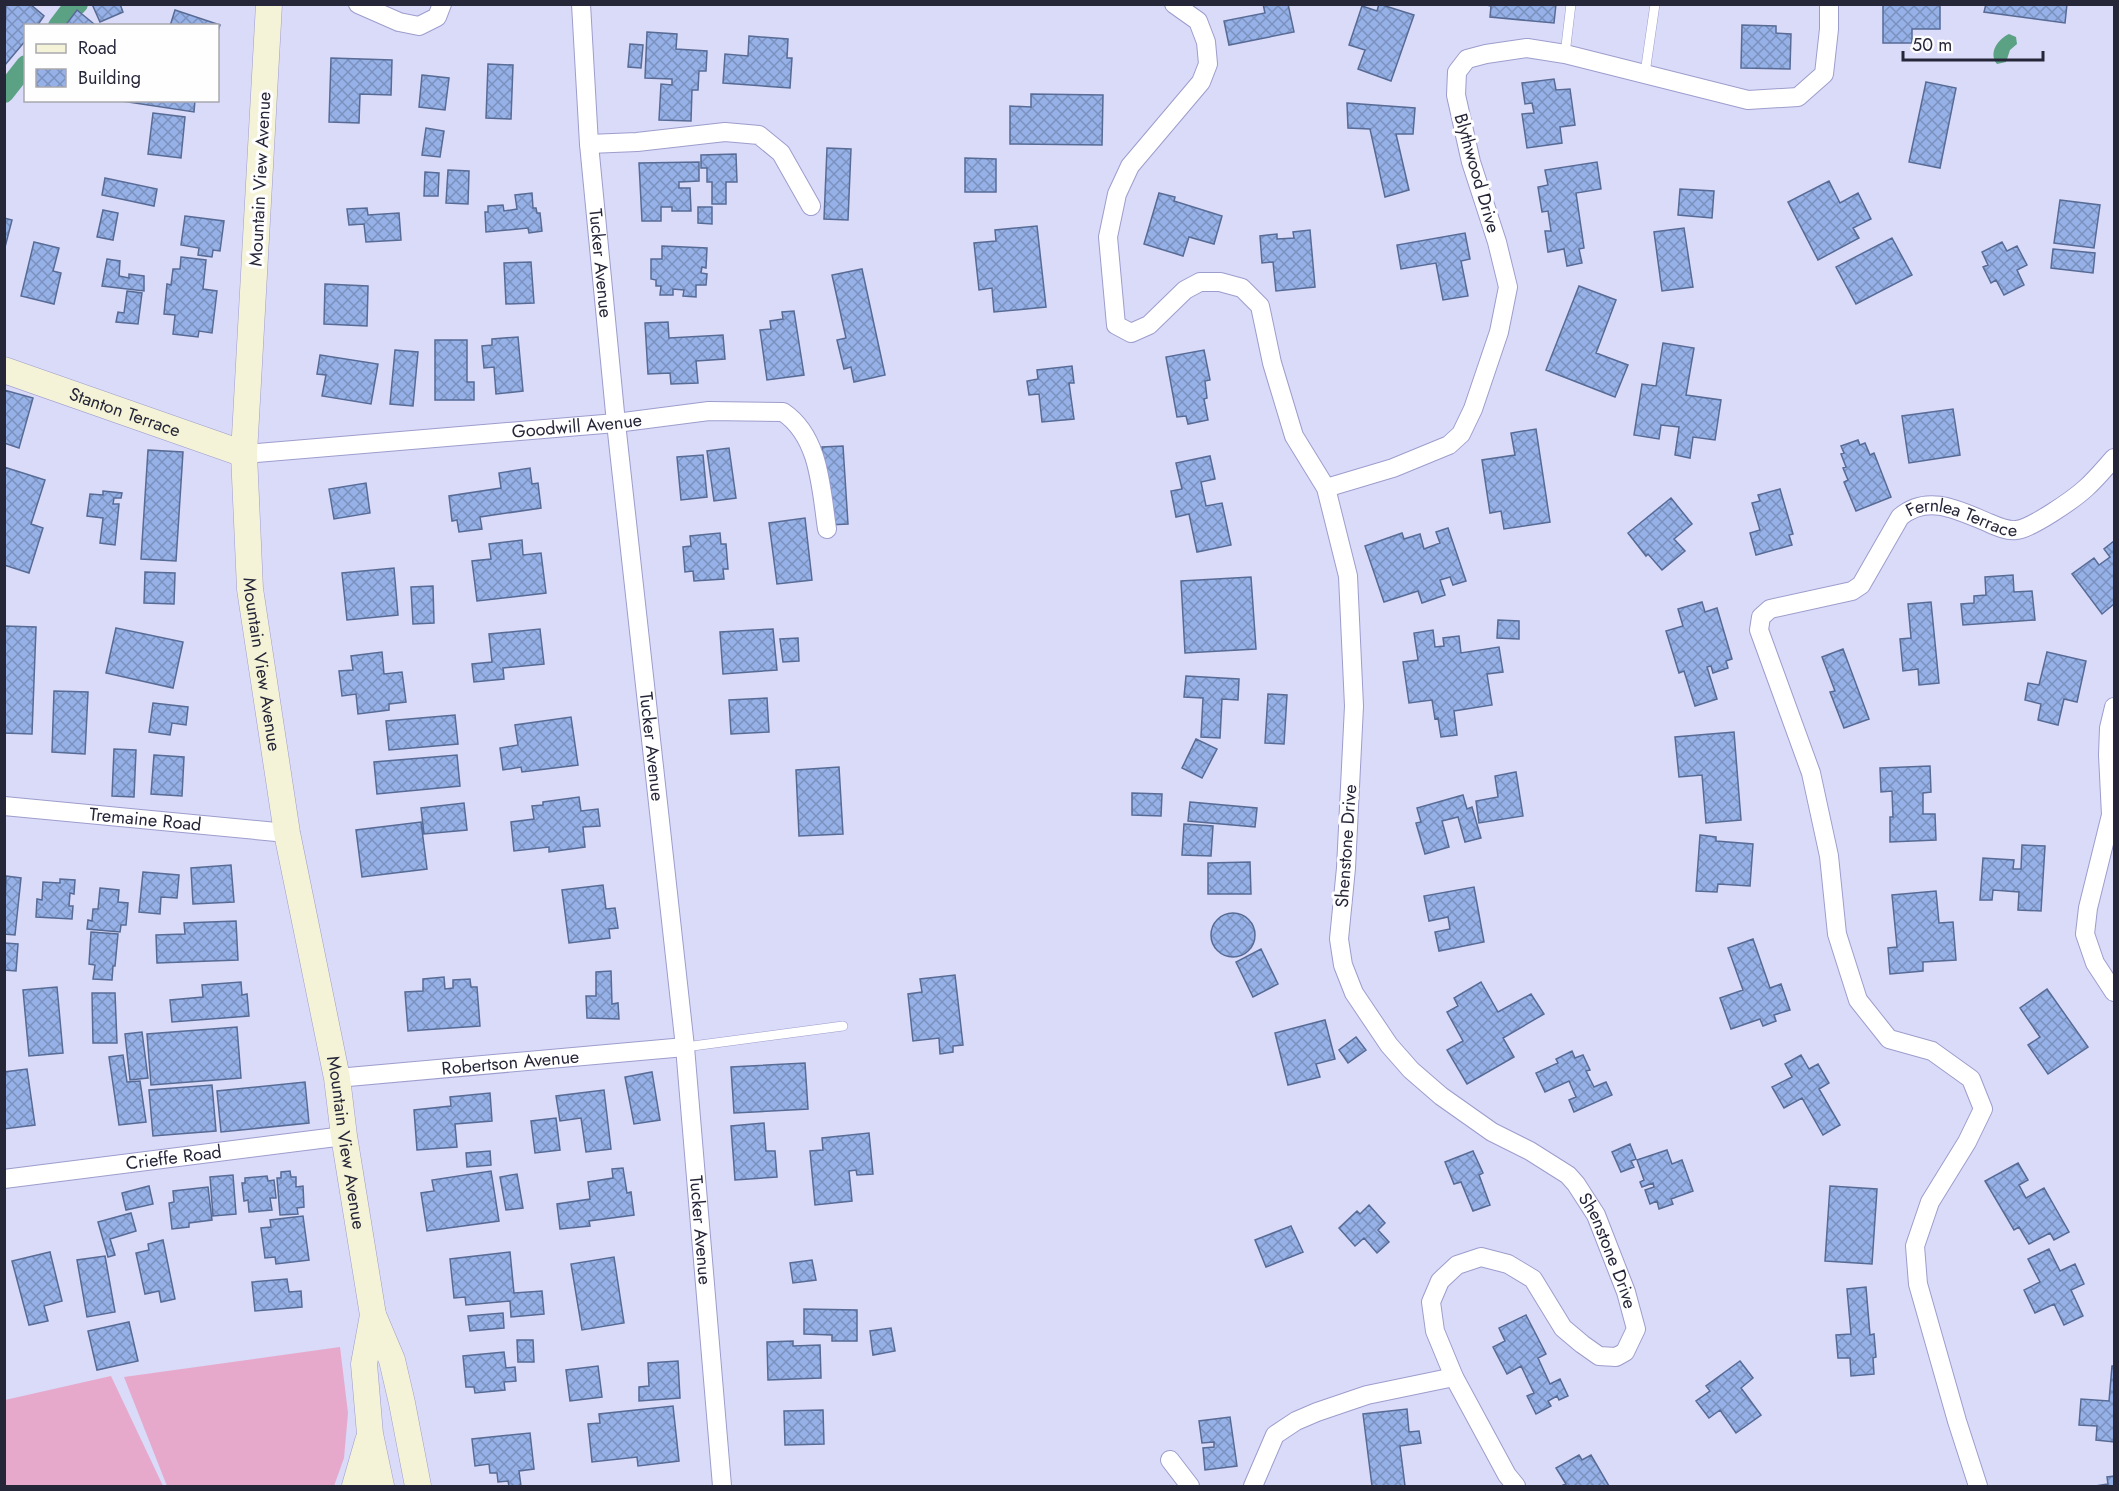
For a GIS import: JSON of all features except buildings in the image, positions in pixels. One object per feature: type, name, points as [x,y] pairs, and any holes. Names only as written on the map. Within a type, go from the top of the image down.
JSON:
[{"type":"main road","name":"Mountain View Avenue","points":[[269,4],[244,454],[250,589],[287,833],[337,1078],[373,1315],[392,1360],[418,1486]]},
{"type":"main road","name":"Stanton Terrace","points":[[4,370],[244,454]]},
{"type":"main road","name":"Mountain View Avenue","points":[[373,1315],[364,1364],[369,1434],[381,1486]]},
{"type":"main road","points":[[355,1486],[369,1434]]},
{"type":"street","points":[[358,4],[399,22],[420,26],[437,17],[442,4]]},
{"type":"street","name":"Tucker Avenue","points":[[581,4],[589,144],[616,423],[685,1047],[722,1486]]},
{"type":"street","name":"Shenstone Drive","points":[[1174,4],[1198,21],[1206,42],[1208,64],[1201,82],[1130,166],[1117,194],[1108,237],[1116,325],[1131,333],[1149,325],[1185,290],[1200,282],[1220,282],[1242,288],[1260,306],[1272,363],[1294,436],[1326,488],[1348,576],[1354,706],[1346,868],[1339,939],[1343,964],[1354,993],[1389,1045],[1411,1070],[1441,1096],[1492,1132],[1530,1151],[1569,1175],[1596,1215],[1626,1292],[1636,1329],[1625,1352],[1616,1358],[1599,1356],[1563,1328],[1533,1279],[1508,1264],[1481,1257],[1457,1265],[1440,1281],[1431,1302],[1435,1331],[1454,1377],[1516,1486]]},
{"type":"street","name":"Blythwood Drive","points":[[1326,488],[1393,468],[1449,445],[1461,434],[1473,409],[1498,332],[1508,287],[1497,242],[1471,162],[1456,95],[1457,72],[1467,59],[1527,48],[1565,54],[1749,100],[1798,97],[1824,74],[1829,4]]},
{"type":"street","points":[[589,144],[637,142],[725,132],[759,135],[781,153],[811,206]]},
{"type":"street","name":"Goodwill Avenue","points":[[244,454],[616,423],[709,411],[783,412],[792,418],[817,463],[827,529]]},
{"type":"street","name":"Fernlea Terrace","points":[[1978,1486],[1918,1284],[1915,1246],[1930,1202],[1967,1142],[1983,1109],[1971,1079],[1932,1051],[1889,1039],[1858,1000],[1837,934],[1829,856],[1811,773],[1759,630],[1761,617],[1770,609],[1852,591],[1861,585],[1900,517],[1910,509],[1922,506],[1946,506],[2000,528],[2014,530],[2028,527],[2085,489],[2114,458]]},
{"type":"street","points":[[2115,706],[2109,728],[2111,815],[2088,908],[2085,934],[2095,963],[2115,992]]},
{"type":"street","name":"Tremaine Road","points":[[4,806],[287,833]]},
{"type":"street","name":"Robertson Avenue","points":[[337,1078],[685,1047]]},
{"type":"street","name":"Crieffe Road","points":[[4,1179],[344,1136]]},
{"type":"street","points":[[1253,1486],[1275,1435],[1296,1421],[1367,1395],[1454,1377]]},
{"type":"street","points":[[1170,1460],[1190,1486]]},
{"type":"lane","points":[[1565,54],[1571,4]]},
{"type":"lane","points":[[1645,73],[1655,4]]},
{"type":"lane","points":[[685,1047],[843,1026]]},
{"type":"shaded area","points":[[2009,34],[2016,37],[2017,44],[2010,50],[2006,62],[1997,64],[1994,60],[1994,51],[2001,39]]},
{"type":"shaded area","points":[[340,1347],[348,1413],[344,1458],[334,1486],[167,1486],[124,1377]]},
{"type":"shaded area","points":[[111,1376],[163,1486],[5,1486],[5,1400]]},
{"type":"waterway","points":[[60,24],[78,4]]},
{"type":"waterway","points":[[4,93],[24,68]]}]
